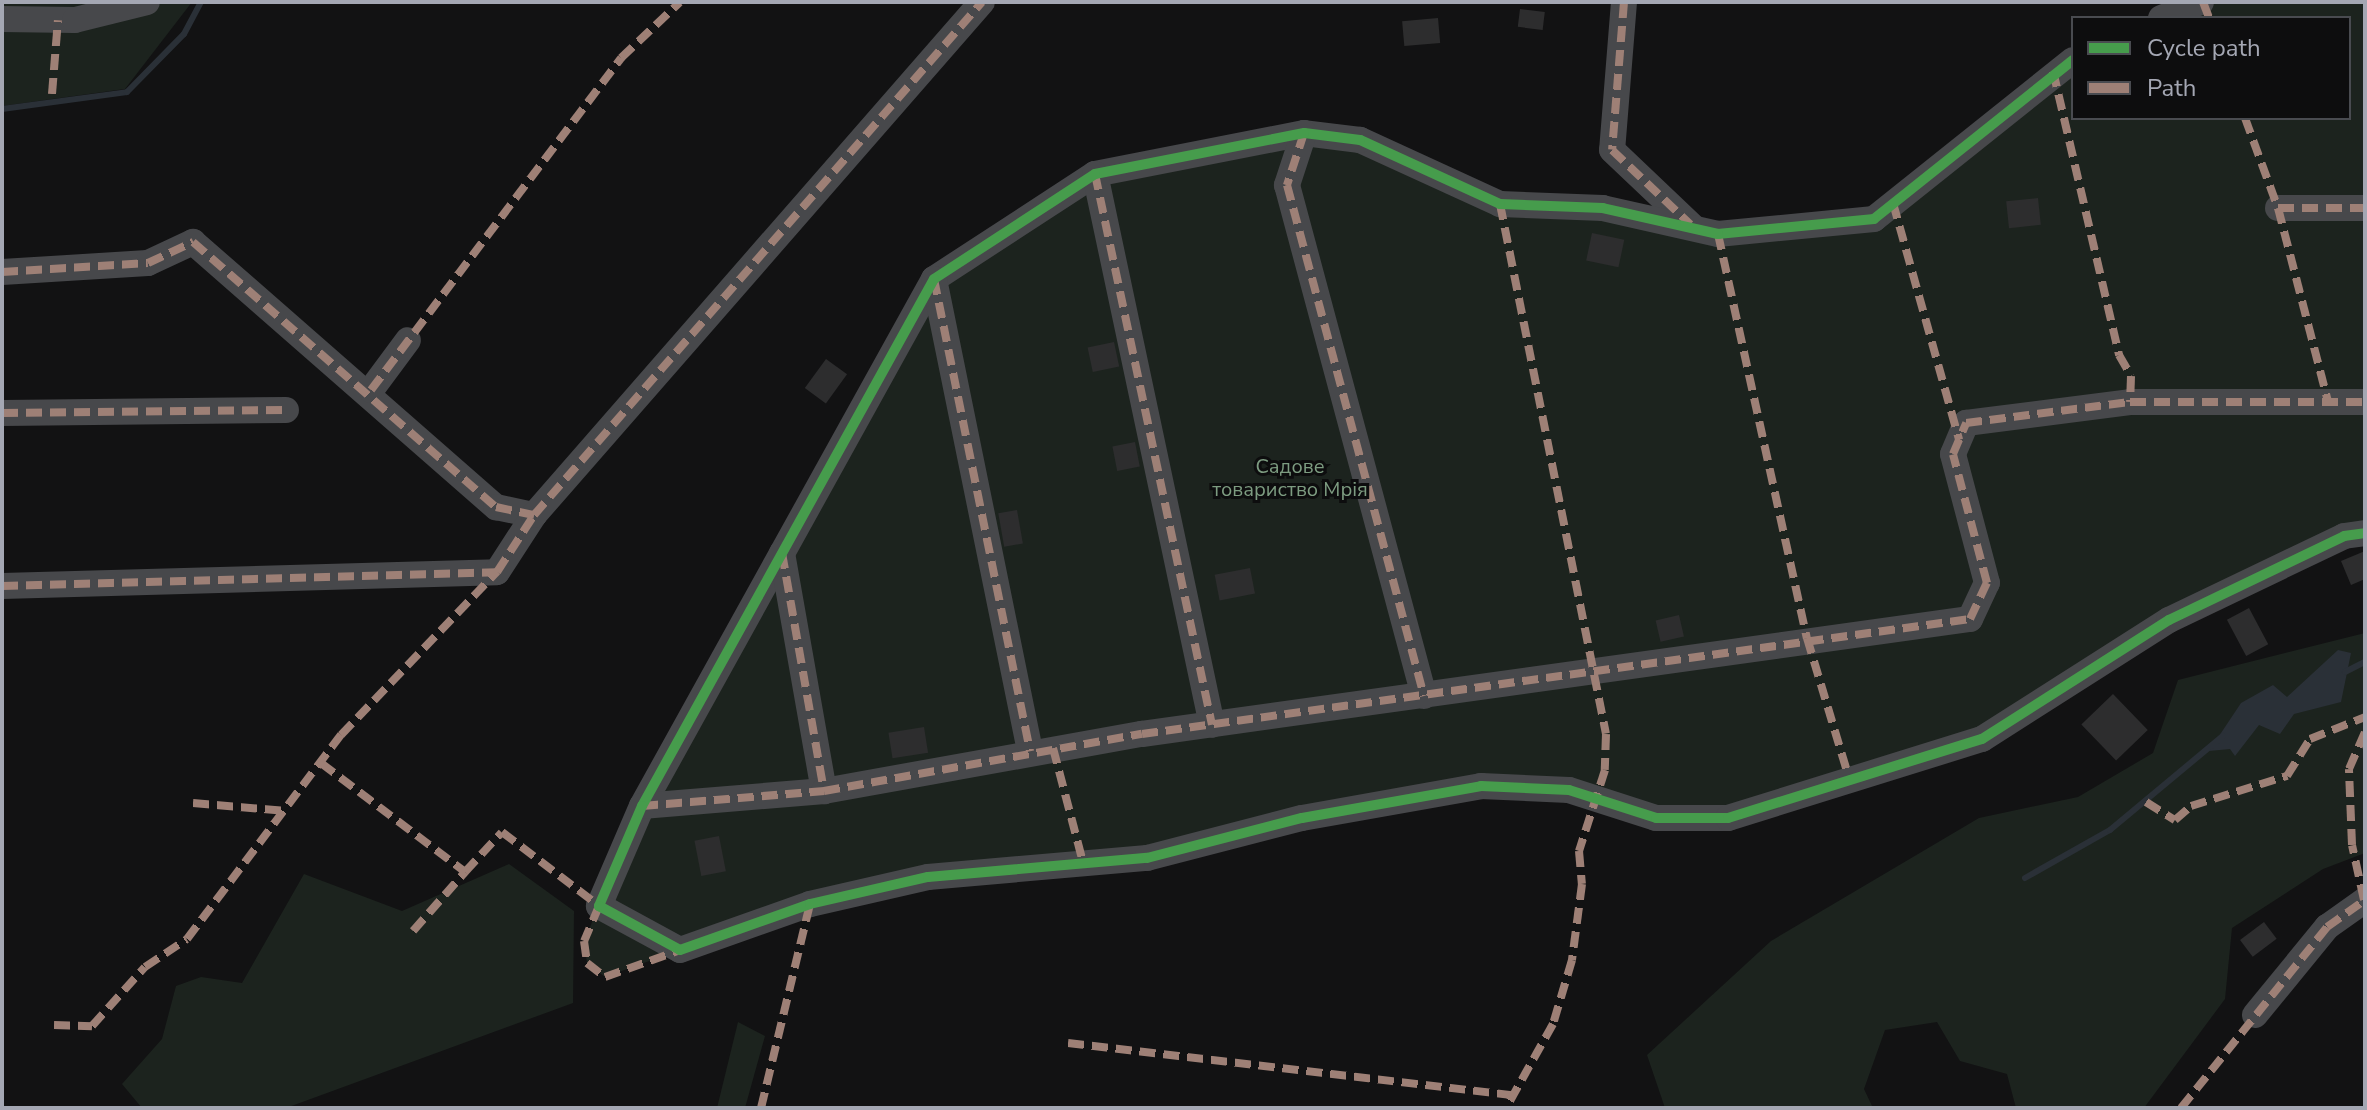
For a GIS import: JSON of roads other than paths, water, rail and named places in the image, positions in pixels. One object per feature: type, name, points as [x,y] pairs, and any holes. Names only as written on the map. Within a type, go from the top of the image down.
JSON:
[{"type":"street","points":[[2,19],[75,20],[147,2]]},
{"type":"street","points":[[2,586],[497,572],[534,515],[982,2]]},
{"type":"street","points":[[1624,2],[1612,150],[1695,228]]},
{"type":"street","points":[[2166,16],[2201,2]]},
{"type":"street","points":[[2071,62],[1874,219],[1718,234],[1603,208],[1500,204],[1360,140],[1304,133],[1095,174],[934,279],[642,806],[599,906],[680,950],[810,904],[928,877],[1147,858],[1302,818],[1481,786],[1569,790],[1656,818],[1728,818],[1982,739],[2169,620],[2344,536],[2365,533]]},
{"type":"street","points":[[1304,133],[1287,185],[1424,696]]},
{"type":"street","points":[[1095,174],[1212,725]]},
{"type":"street","points":[[2278,208],[2365,208]]},
{"type":"street","points":[[2,272],[148,263],[193,242],[371,390],[496,507],[534,515]]},
{"type":"street","points":[[934,279],[1030,751]]},
{"type":"street","points":[[371,390],[408,340]]},
{"type":"street","points":[[642,806],[824,791],[1030,751],[1970,619],[1987,583],[1953,454],[1966,423],[2130,402],[2365,402]]},
{"type":"street","points":[[2,413],[286,410]]},
{"type":"street","points":[[782,553],[824,791]]},
{"type":"street","points":[[2255,1015],[2327,927],[2365,900]]},
{"type":"waterway","points":[[2,109],[127,92],[184,34],[201,2]]},
{"type":"waterway","points":[[2345,672],[2365,662]]},
{"type":"waterway","points":[[2025,878],[2110,830],[2223,736]]},
{"type":"park label","name":"Садове товариство Мрія","points":[[1290,478]]}]
